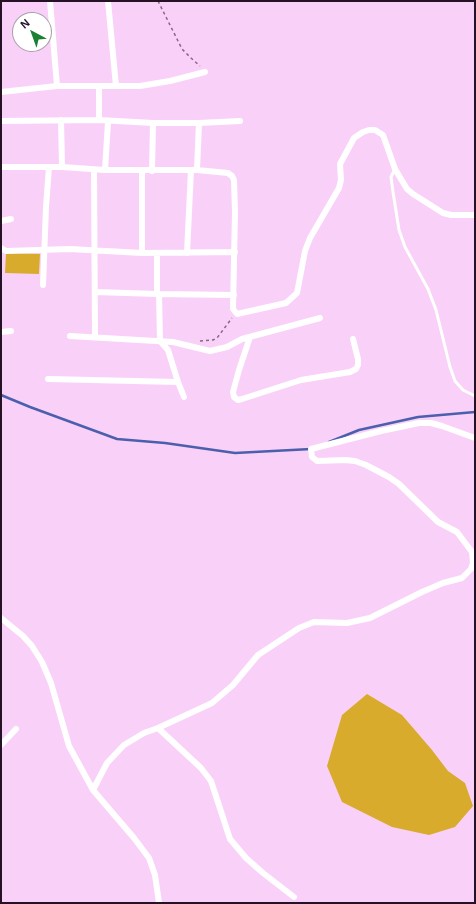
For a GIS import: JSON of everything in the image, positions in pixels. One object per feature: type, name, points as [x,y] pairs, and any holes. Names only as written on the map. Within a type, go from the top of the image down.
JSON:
[{"type":"street","points":[[50,1],[57,86]]},
{"type":"street","points":[[108,1],[116,86]]},
{"type":"street","points":[[1,88],[1,92],[57,86],[140,86],[170,81],[204,72]]},
{"type":"street","points":[[99,86],[99,120]]},
{"type":"street","points":[[61,120],[62,167]]},
{"type":"street","points":[[1,121],[99,120],[108,122],[153,123],[240,121]]},
{"type":"street","points":[[105,170],[108,122]]},
{"type":"street","points":[[152,171],[153,123]]},
{"type":"street","points":[[198,170],[199,123]]},
{"type":"street","points":[[1,167],[62,167],[94,170],[142,171],[198,170],[222,172],[232,176],[234,180],[235,212],[233,309],[236,313],[240,314],[286,303],[296,293],[305,251],[310,238],[339,188],[341,180],[340,164],[354,138],[366,131],[372,130],[379,132],[384,137],[395,169],[410,192],[439,211],[451,214],[475,215]]},
{"type":"street","points":[[43,285],[49,167]]},
{"type":"street","points":[[94,170],[95,337]]},
{"type":"street","points":[[187,253],[191,170]]},
{"type":"street","points":[[142,171],[142,253]]},
{"type":"street","points":[[1,221],[11,219]]},
{"type":"street","points":[[1,248],[6,251],[94,250],[142,253],[235,252]]},
{"type":"street","points":[[157,253],[160,341],[168,350],[184,397]]},
{"type":"street","points":[[95,292],[234,295]]},
{"type":"street","points":[[70,336],[173,342],[210,351],[227,347],[242,339],[320,318]]},
{"type":"street","points":[[1,332],[11,331]]},
{"type":"street","points":[[250,337],[233,392],[234,397],[238,400],[242,400],[301,380],[350,372],[356,369],[358,359],[353,340]]},
{"type":"street","points":[[48,379],[178,382]]},
{"type":"street","points":[[94,790],[107,763],[124,746],[144,733],[212,703],[233,684],[258,655],[306,624],[314,622],[347,623],[370,618],[422,592],[443,583],[462,578],[471,569],[473,563],[472,552],[457,532],[438,522],[399,484],[389,477],[355,461],[317,461],[312,457],[311,449],[381,431],[431,423],[475,438]]},
{"type":"street","points":[[1,618],[23,636],[32,646],[42,662],[51,683],[69,746],[94,790],[149,858],[155,875],[158,903]]},
{"type":"street","points":[[158,728],[201,768],[211,781],[230,839],[246,858],[294,897]]},
{"type":"street","points":[[1,745],[16,729]]},
{"type":"lane","points":[[395,169],[391,178],[399,230],[404,247],[432,299],[455,381],[463,390],[475,396]]},
{"type":"path","points":[[158,1],[182,49],[203,69],[204,72]]},
{"type":"path","points":[[185,345],[189,342],[213,340],[217,338],[236,313]]},
{"type":"shaded area","points":[[6,253],[40,254],[39,274],[5,273]]},
{"type":"shaded area","points":[[367,694],[402,715],[448,771],[465,783],[473,806],[455,827],[429,835],[392,827],[342,802],[327,766],[342,715]]},
{"type":"waterway","points":[[1,395],[117,439],[165,443],[235,453],[311,449]]},
{"type":"waterway","points":[[329,442],[359,430],[418,417],[475,412]]}]
